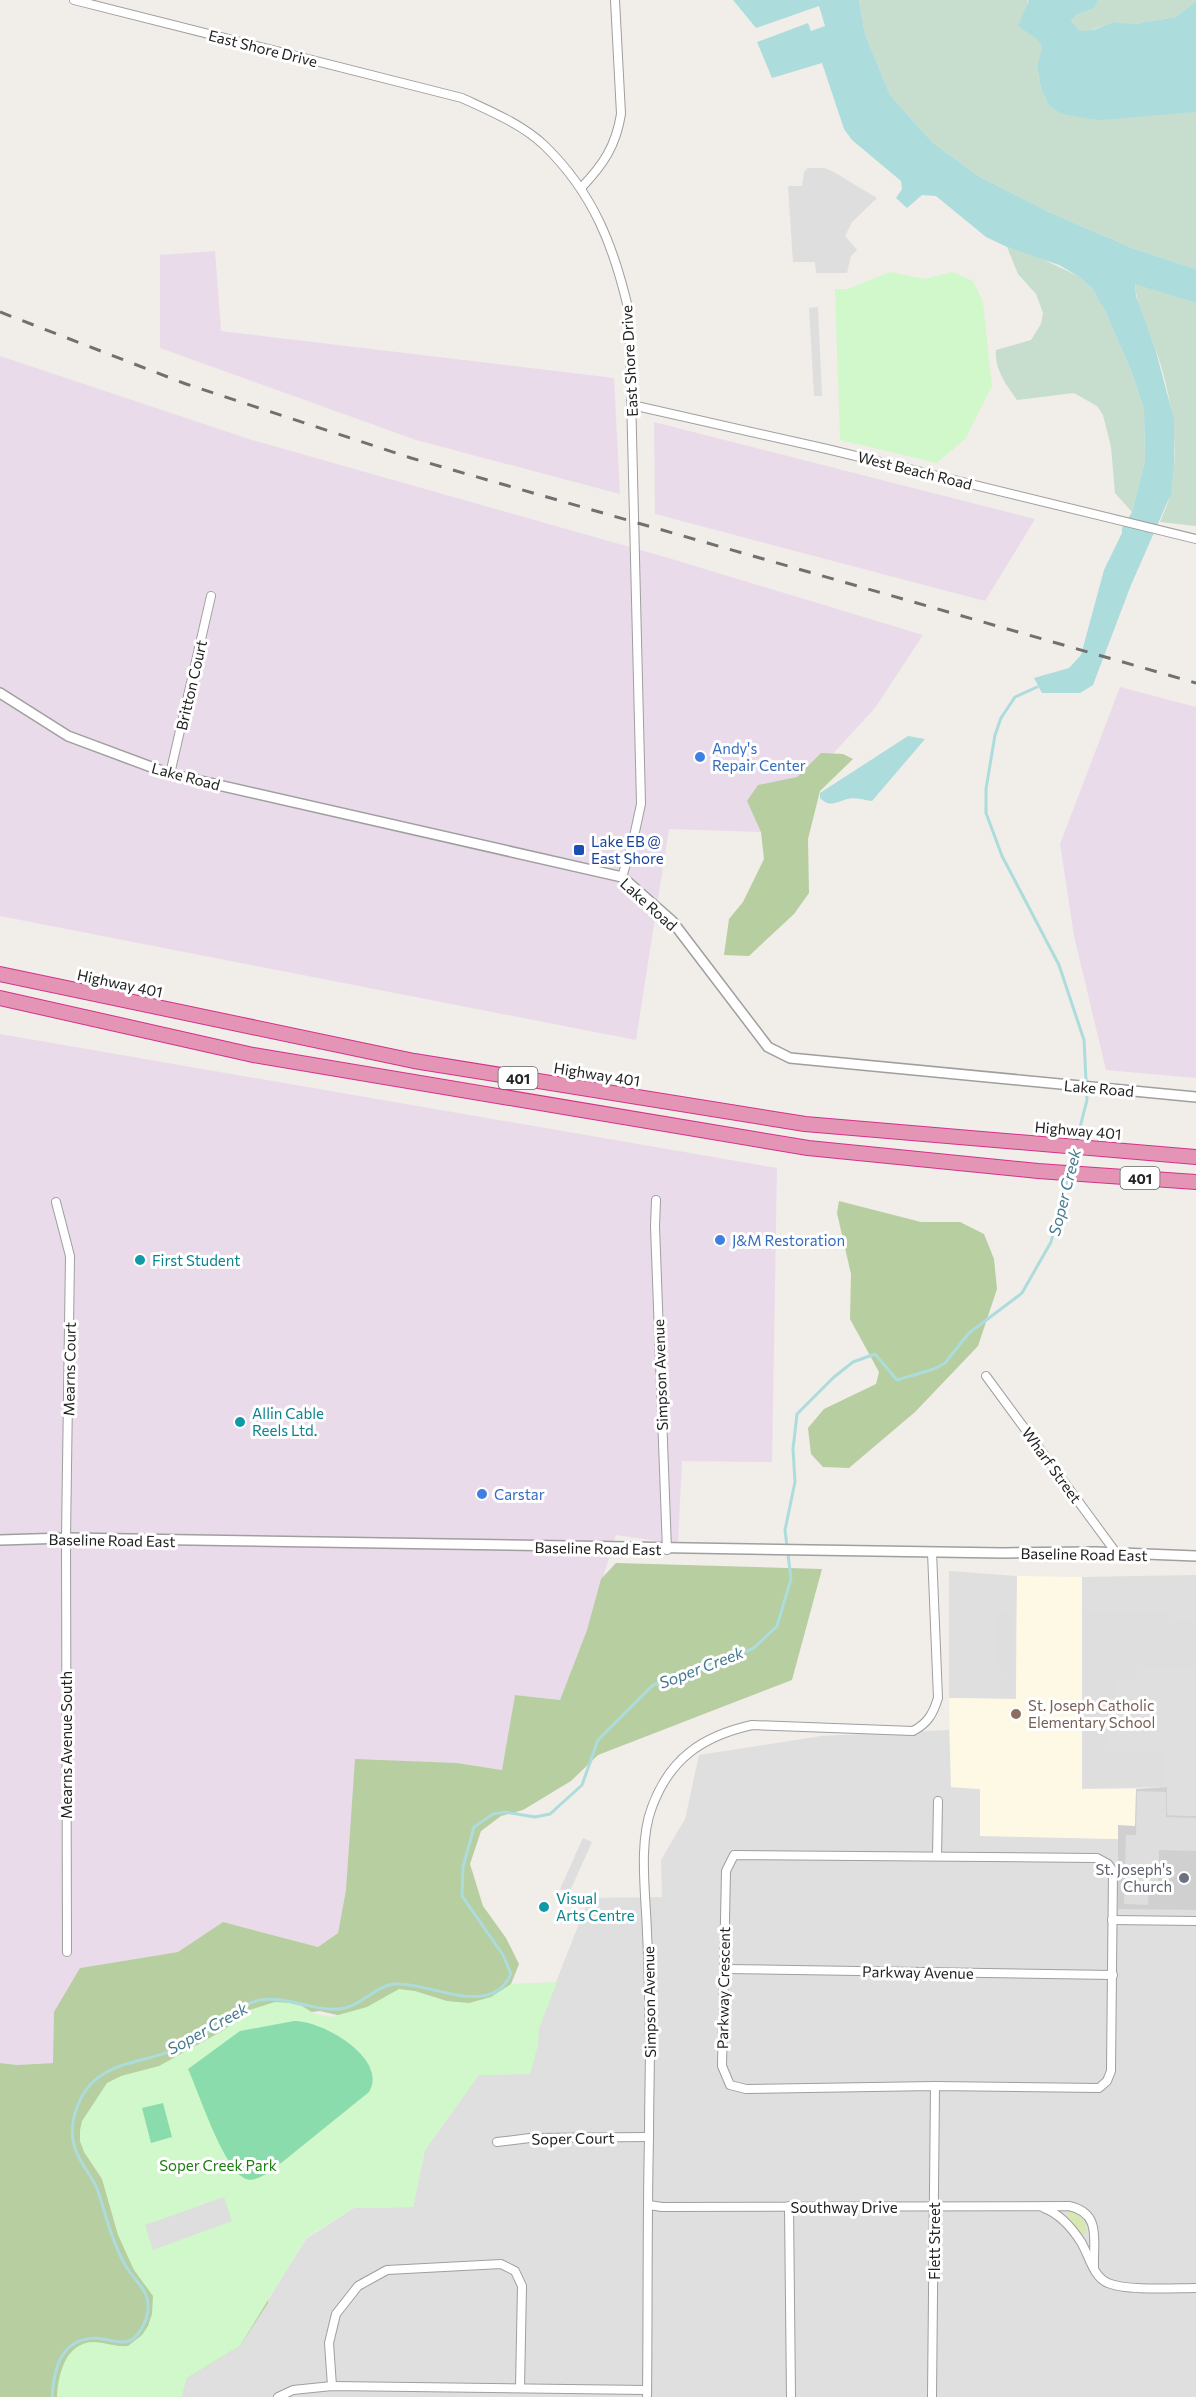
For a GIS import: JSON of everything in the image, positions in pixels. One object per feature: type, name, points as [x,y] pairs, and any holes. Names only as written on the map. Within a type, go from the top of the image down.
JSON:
[{"type":"highway","name":"Highway 401","points":[[0,974],[438,1065],[805,1124],[1196,1157]]},
{"type":"highway","name":"401","points":[[0,998],[253,1055],[808,1148],[1038,1171],[1196,1182]]},
{"type":"highway","points":[[1109,1150],[1196,1148]]},
{"type":"highway","points":[[1083,1174],[1115,1183],[1196,1191]]},
{"type":"street","name":"East Shore Drive","points":[[74,0],[462,98],[501,116],[544,145],[581,188],[604,229],[619,267],[629,312],[641,804],[633,842],[621,877]]},
{"type":"street","points":[[581,188],[601,167],[618,133],[621,114],[615,0]]},
{"type":"street","name":"West Beach Road","points":[[632,405],[838,451],[1196,539]]},
{"type":"street","name":"Britton Court","points":[[170,774],[211,596]]},
{"type":"street","name":"Lake Road","points":[[0,693],[68,736],[170,774],[621,877],[672,921],[768,1047],[790,1058],[1196,1097]]},
{"type":"street","name":"Simpson Avenue","points":[[656,1200],[655,1226],[667,1550]]},
{"type":"street","name":"Mearns Court","points":[[56,1202],[70,1256],[66,1538]]},
{"type":"street","name":"Wharf Street","points":[[986,1376],[1117,1554]]},
{"type":"street","name":"Baseline Road East","points":[[0,1540],[66,1538],[667,1550],[767,1549],[1196,1556]]},
{"type":"street","name":"Mearns Avenue South","points":[[66,1538],[67,1952]]},
{"type":"street","name":"Simpson Avenue","points":[[647,2394],[651,2089],[644,1884],[646,1827],[651,1809],[660,1788],[675,1766],[690,1751],[712,1737],[731,1730],[752,1725],[912,1731],[926,1724],[938,1698],[932,1552]]},
{"type":"street","points":[[937,1856],[938,1802]]},
{"type":"street","name":"Parkway Crescent","points":[[734,1856],[937,1856],[1096,1858],[1108,1864],[1113,1871],[1113,1975],[1111,2071],[1107,2081],[1099,2088],[935,2086],[746,2089],[730,2085],[722,2066],[726,1871],[734,1856]]},
{"type":"street","points":[[1112,1920],[1196,1921]]},
{"type":"street","name":"Parkway Avenue","points":[[724,1969],[1113,1975]]},
{"type":"street","name":"Flett Street","points":[[933,2397],[935,2086]]},
{"type":"street","name":"Soper Court","points":[[497,2142],[530,2138],[649,2137]]},
{"type":"street","name":"Southway Drive","points":[[649,2205],[662,2207],[1069,2206],[1089,2214],[1093,2225],[1094,2267]]},
{"type":"street","points":[[789,2206],[791,2397]]},
{"type":"street","points":[[1040,2206],[1055,2214],[1074,2232],[1099,2277],[1112,2285],[1196,2288]]},
{"type":"street","points":[[332,2386],[329,2343],[336,2314],[358,2286],[387,2270],[501,2264],[515,2271],[522,2286],[520,2388]]},
{"type":"street","points":[[278,2397],[293,2390],[332,2386],[520,2388],[647,2394]]},
{"type":"shaded area","points":[[808,168],[824,168],[832,171],[877,198],[852,222],[845,236],[857,250],[851,256],[847,273],[816,273],[815,262],[793,262],[788,186],[802,186],[804,172]]},
{"type":"shaded area","points":[[215,251],[221,331],[614,378],[620,494],[416,440],[160,348],[160,255]]},
{"type":"shaded area","points":[[818,307],[822,396],[814,396],[809,308]]},
{"type":"shaded area","points":[[0,356],[252,440],[665,557],[923,635],[875,708],[761,832],[669,829],[636,1040],[0,916]]},
{"type":"shaded area","points":[[654,422],[1035,519],[985,601],[655,514]]},
{"type":"shaded area","points":[[1120,687],[1196,707],[1196,1078],[1106,1070],[1074,936],[1060,844]]},
{"type":"shaded area","points":[[0,1034],[777,1168],[772,1462],[682,1461],[678,1544],[616,1535],[587,1630],[560,1700],[515,1695],[503,1770],[457,1763],[346,1890],[338,1933],[318,1947],[223,1922],[178,1952],[80,1968],[53,2063],[17,2065],[0,2063]]},
{"type":"shaded area","points":[[949,1571],[1017,1576],[1016,1699],[949,1698]]},
{"type":"shaded area","points":[[1196,1575],[1196,1816],[1167,1815],[1167,1787],[1082,1789],[1082,1577]]},
{"type":"shaded area","name":"St. Joseph Catholic Elementary School","points":[[1017,1576],[1082,1577],[1082,1789],[1136,1789],[1135,1826],[1119,1826],[1118,1839],[980,1836],[980,1789],[951,1787],[949,1698],[1016,1699]]},
{"type":"shaded area","points":[[1085,1611],[1171,1611],[1171,1621],[1195,1621],[1195,1668],[1138,1668],[1137,1681],[1116,1681],[1116,1721],[1106,1721],[1106,1751],[1162,1751],[1162,1786],[1085,1786]]},
{"type":"shaded area","points":[[996,1612],[1014,1612],[1014,1696],[1000,1696],[1001,1665],[997,1664]]},
{"type":"shaded area","points":[[949,1730],[951,1787],[980,1789],[981,1836],[1118,1839],[1118,1908],[1196,1910],[1196,2397],[182,2397],[187,2378],[240,2345],[306,2239],[354,2208],[413,2207],[425,2150],[479,2074],[538,2045],[538,2028],[589,1898],[662,1897],[661,1860],[685,1819],[699,1755],[821,1736]]},
{"type":"shaded area","points":[[1167,1787],[1167,1815],[1196,1816],[1196,1910],[1118,1909],[1118,1825],[1135,1826],[1136,1789]]},
{"type":"shaded area","points":[[1137,1791],[1166,1792],[1166,1817],[1196,1818],[1196,1851],[1159,1850],[1158,1881],[1149,1881],[1148,1905],[1124,1904],[1126,1835],[1136,1835]]},
{"type":"shaded area","points":[[583,1838],[592,1842],[569,1893],[560,1889]]},
{"type":"shaded area","points":[[224,2197],[232,2221],[153,2250],[145,2225]]},
{"type":"green space","points":[[859,0],[1029,0],[1027,2],[1037,39],[1042,47],[1037,66],[1041,88],[1049,106],[1061,114],[1078,115],[1196,112],[1196,269],[1132,248],[1051,213],[978,176],[932,142],[890,95],[865,34]]},
{"type":"green space","points":[[1098,0],[1196,1],[1176,17],[1135,24],[1113,22],[1086,32],[1080,31],[1071,21],[1076,15],[1095,8]]},
{"type":"green space","points":[[1007,247],[1036,256],[1078,276],[1092,288],[1105,311],[1132,373],[1144,409],[1145,461],[1132,512],[1115,493],[1111,447],[1103,415],[1097,406],[1074,393],[1017,400],[1002,377],[997,364],[996,350],[1031,340],[1041,324],[1043,313],[1036,294],[1018,274]]},
{"type":"green space","points":[[890,272],[925,279],[952,272],[973,281],[983,302],[992,386],[965,439],[937,463],[840,440],[835,289],[848,289]]},
{"type":"green space","points":[[1135,283],[1196,303],[1196,526],[1160,522],[1170,495],[1174,473],[1174,436],[1165,380],[1140,307]]},
{"type":"green space","points":[[821,753],[843,754],[853,759],[820,791],[808,839],[809,893],[794,914],[749,956],[724,955],[729,919],[743,902],[764,859],[761,832],[747,801],[758,785],[797,777]]},
{"type":"green space","points":[[839,1201],[921,1222],[960,1222],[984,1234],[994,1259],[997,1289],[978,1346],[915,1412],[849,1468],[823,1467],[811,1454],[808,1428],[824,1409],[876,1384],[879,1372],[850,1319],[851,1274],[837,1213]]},
{"type":"green space","points":[[616,1563],[822,1569],[792,1680],[598,1755],[571,1781],[523,1810],[501,1816],[481,1831],[470,1864],[483,1906],[506,1938],[519,1964],[511,1984],[486,2008],[419,2034],[320,2011],[286,2015],[268,2303],[240,2346],[187,2378],[182,2397],[0,2397],[0,2063],[17,2065],[53,2063],[54,2012],[80,1968],[178,1952],[223,1922],[318,1947],[338,1933],[346,1890],[355,1759],[457,1763],[502,1770],[515,1695],[560,1700],[587,1630],[601,1579]]},
{"type":"green space","name":"Soper Creek Park","points":[[557,1982],[539,2028],[538,2045],[530,2074],[479,2075],[425,2150],[413,2207],[354,2208],[306,2238],[240,2346],[187,2378],[182,2397],[57,2397],[59,2379],[70,2353],[85,2343],[128,2346],[142,2335],[152,2314],[153,2296],[134,2270],[118,2235],[102,2179],[84,2152],[80,2141],[82,2121],[107,2083],[121,2076],[159,2066],[224,2030],[246,2011],[275,2002],[302,2006],[315,2014],[331,2017],[367,2007],[399,1989],[415,1991],[447,2001],[469,2003],[491,1997],[511,1984]]},
{"type":"green space","points":[[294,2021],[320,2027],[350,2044],[370,2067],[373,2079],[369,2092],[270,2172],[250,2180],[236,2171],[228,2159],[212,2128],[188,2069],[240,2031]]},
{"type":"green space","points":[[163,2103],[172,2137],[151,2143],[142,2108]]},
{"type":"green space","points":[[1068,2210],[1083,2219],[1086,2234],[1082,2234],[1067,2216]]},
{"type":"water","points":[[733,0],[859,0],[865,34],[890,95],[932,142],[978,176],[1051,213],[1132,248],[1196,269],[1196,303],[1135,284],[1136,296],[1155,348],[1174,419],[1174,468],[1171,494],[1131,585],[1093,685],[1080,693],[1042,693],[1034,678],[1069,668],[1081,655],[1104,570],[1122,533],[1122,528],[1132,512],[1145,461],[1144,409],[1132,373],[1105,311],[1092,288],[1078,276],[1059,265],[1007,247],[986,237],[936,196],[922,195],[907,208],[896,198],[902,189],[901,181],[852,140],[844,129],[822,63],[772,78],[757,42],[808,23],[811,31],[825,26],[819,6],[756,28]]},
{"type":"water","points":[[1029,0],[1098,0],[1095,8],[1076,15],[1071,21],[1080,31],[1093,30],[1113,22],[1135,24],[1176,17],[1196,1],[1196,112],[1099,120],[1061,114],[1049,106],[1041,88],[1037,66],[1042,47],[1037,39],[1018,26]]},
{"type":"water","points":[[908,736],[925,739],[872,801],[850,798],[830,804],[820,798],[820,793]]},
{"type":"waterway","name":"Soper Creek","points":[[1037,687],[1015,697],[1001,718],[995,735],[986,789],[986,813],[1002,856],[1059,965],[1084,1040],[1087,1100],[1076,1143]]},
{"type":"waterway","name":"Soper Creek","points":[[1070,1170],[1075,1150]]},
{"type":"waterway","name":"Soper Creek","points":[[52,2397],[57,2367],[66,2350],[73,2344],[94,2338],[130,2341],[141,2329],[148,2310],[145,2293],[119,2253],[96,2186],[81,2161],[73,2141],[72,2131],[76,2109],[86,2090],[111,2070],[178,2048],[214,2028],[241,2008],[260,2000],[282,2000],[334,2009],[352,2006],[381,1988],[394,1984],[474,1997],[489,1995],[501,1988],[511,1974],[503,1955],[462,1896],[463,1867],[474,1827],[493,1814],[505,1812],[535,1817],[550,1814],[582,1785],[598,1740],[653,1685],[690,1674],[754,1648],[777,1626],[791,1579],[785,1530],[795,1482],[793,1449],[797,1414],[834,1377],[853,1362],[875,1354],[897,1380],[934,1369],[945,1363],[969,1333],[1022,1293],[1051,1242],[1068,1176]]},
{"type":"railway","points":[[0,312],[186,384],[411,458],[1196,683]]},
{"type":"place","name":"Andy's Repair Center","points":[[700,757]]},
{"type":"place","name":"Lake EB @ East Shore","points":[[579,850]]},
{"type":"place","name":"J&M Restoration","points":[[720,1240]]},
{"type":"place","name":"First Student","points":[[140,1260]]},
{"type":"place","name":"Allin Cable Reels Ltd.","points":[[240,1422]]},
{"type":"place","name":"Carstar","points":[[482,1494]]},
{"type":"place","name":"St. Joseph Catholic Elementary School","points":[[1016,1714]]},
{"type":"place","name":"St. Joseph's Church","points":[[1184,1878]]},
{"type":"place","name":"Visual Arts Centre","points":[[544,1907]]}]
